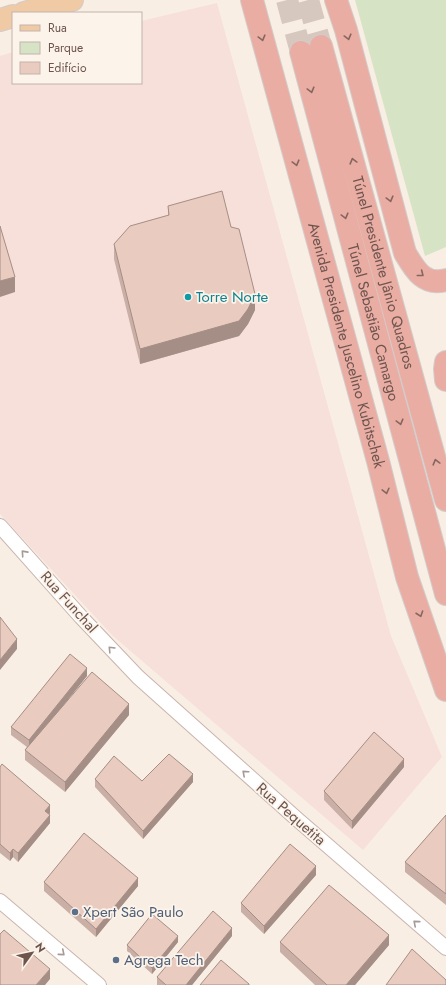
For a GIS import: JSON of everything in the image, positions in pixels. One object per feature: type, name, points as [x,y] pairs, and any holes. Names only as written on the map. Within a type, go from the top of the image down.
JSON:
[{"type":"highway","name":"Avenida Presidente Juscelino Kubitschek","points":[[252,0],[376,453],[407,577],[446,690]]},
{"type":"highway","points":[[336,0],[346,30],[405,254],[421,276],[429,280],[446,280]]},
{"type":"highway","name":"Túnel Presidente Jânio Quadros","points":[[311,49],[446,500]]},
{"type":"highway","name":"Túnel Sebastião Camargo","points":[[311,49],[446,594]]},
{"type":"main road","points":[[28,12],[72,0]]},
{"type":"main road","points":[[0,20],[12,16]]},
{"type":"street","name":"Rua Funchal","points":[[0,526],[138,677]]},
{"type":"street","name":"Rua Pequetita","points":[[138,677],[292,815],[446,948]]},
{"type":"street","points":[[0,902],[99,985]]},
{"type":"shaded area","points":[[217,3],[391,636],[442,757],[363,850],[113,636],[0,514],[0,56],[12,52],[12,84],[142,84],[142,21]]},
{"type":"green space","points":[[355,0],[446,0],[446,247],[425,256]]},
{"type":"building","name":"Torre Norte","points":[[222,191],[231,227],[239,229],[255,294],[248,309],[239,321],[140,349],[114,244],[130,226],[169,215],[168,206]]},
{"type":"building","points":[[0,226],[15,277],[0,281]]},
{"type":"building","points":[[0,617],[17,639],[0,660]]},
{"type":"building","points":[[70,654],[87,668],[29,740],[11,727]]},
{"type":"building","points":[[92,672],[129,704],[65,782],[25,750]]},
{"type":"building","points":[[374,732],[404,759],[352,821],[324,791]]},
{"type":"building","points":[[169,754],[193,774],[143,831],[95,779],[114,756],[142,781]]},
{"type":"building","points":[[2,764],[50,805],[45,811],[50,815],[18,853],[13,849],[10,853],[0,844],[0,767]]},
{"type":"building","points":[[446,815],[446,894],[405,862]]},
{"type":"building","points":[[84,833],[138,878],[96,929],[44,882]]},
{"type":"building","points":[[290,844],[316,866],[264,926],[241,903]]},
{"type":"building","points":[[329,885],[389,935],[346,985],[327,985],[280,942]]},
{"type":"building","points":[[213,911],[232,928],[186,985],[166,985],[157,977]]},
{"type":"building","points":[[152,914],[178,936],[152,968],[127,945]]},
{"type":"building","points":[[4,930],[50,969],[36,985],[0,985],[0,934]]},
{"type":"building","points":[[412,949],[446,980],[446,985],[386,985]]},
{"type":"building","points":[[221,960],[249,984],[249,985],[200,985]]},
{"type":"tunnel","points":[[287,0],[301,52]]},
{"type":"tunnel","points":[[308,0],[321,46]]},
{"type":"place","name":"Torre Norte","points":[[188,297]]},
{"type":"place","name":"Xpert São Paulo","points":[[75,912]]},
{"type":"place","name":"Agrega Tech","points":[[116,960]]}]
